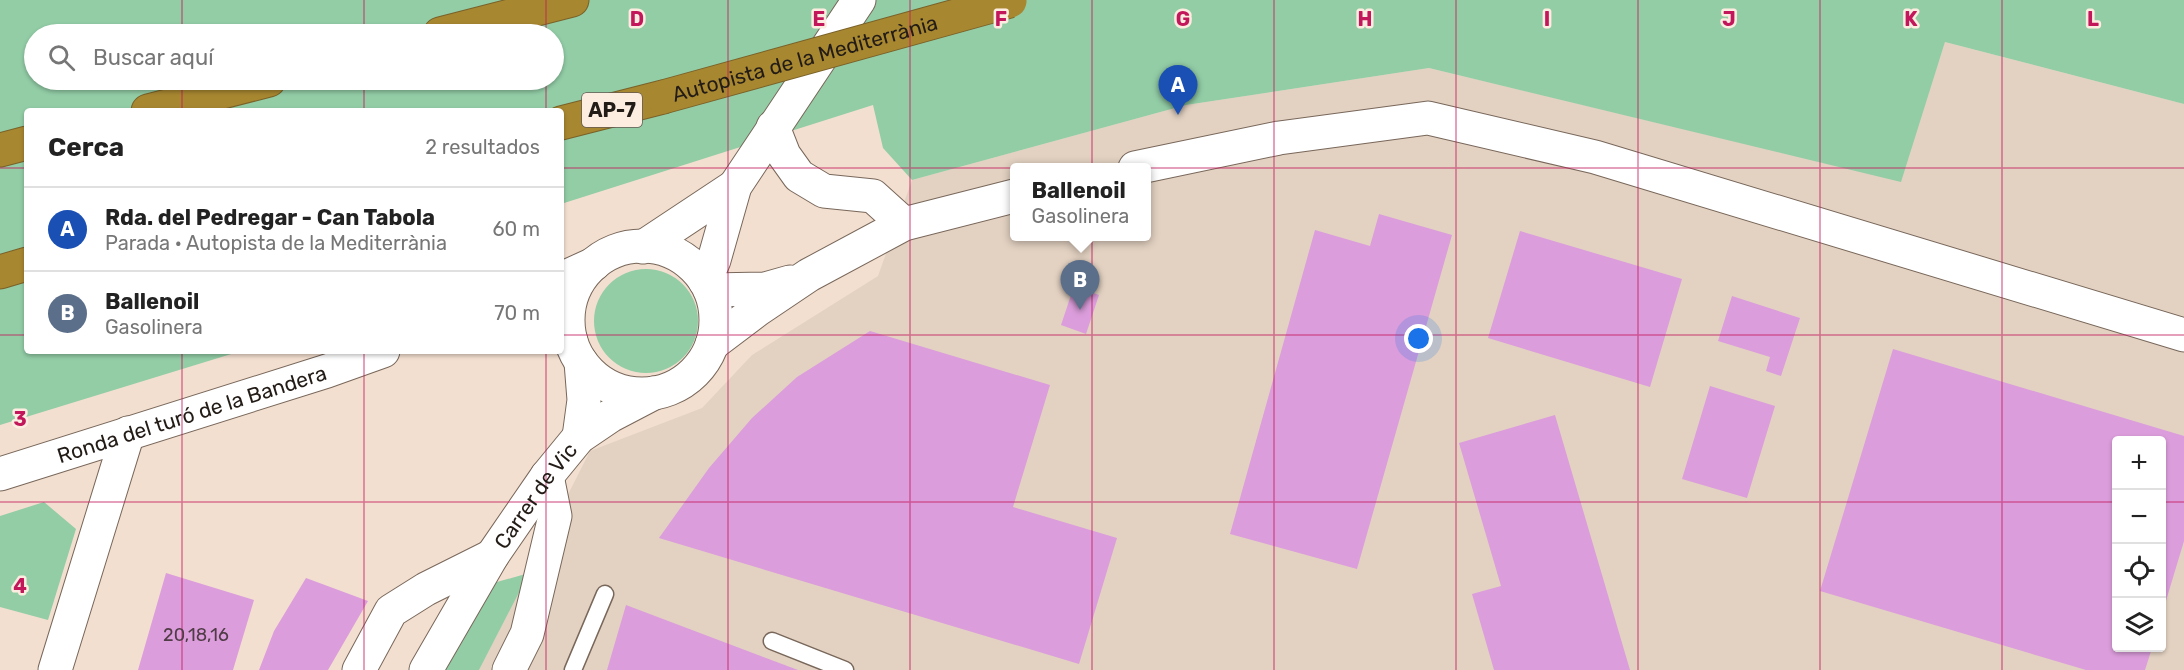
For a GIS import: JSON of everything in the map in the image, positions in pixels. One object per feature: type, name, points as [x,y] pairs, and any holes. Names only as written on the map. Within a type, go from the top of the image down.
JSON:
[{"type":"highway","points":[[479,24],[572,0]]},
{"type":"highway","name":"Autopista de la Mediterrània","points":[[564,122],[1012,0]]},
{"type":"highway","points":[[160,108],[230,90]]},
{"type":"highway","points":[[0,150],[24,144]]},
{"type":"highway","points":[[0,272],[24,265]]},
{"type":"street","points":[[707,286],[735,186],[859,0]]},
{"type":"street","points":[[1151,165],[1279,138],[1428,118],[1595,157],[2184,335]]},
{"type":"street","points":[[773,127],[784,155],[799,176],[824,191],[873,196],[904,224]]},
{"type":"street","points":[[644,247],[735,186]]},
{"type":"street","points":[[712,344],[757,309],[809,275],[904,224],[1010,197]]},
{"type":"street","points":[[564,278],[617,251],[644,247],[662,249],[679,256],[694,267],[707,286],[716,317],[712,344],[703,362],[690,377],[673,387],[654,393],[630,393],[608,386],[589,371],[571,346],[568,317],[579,283],[594,264]]},
{"type":"street","points":[[707,286],[765,289],[809,275]]},
{"type":"street","name":"Carrer de Vic","points":[[571,346],[584,400],[579,437]]},
{"type":"street","name":"Ronda del turó de la Bandera","points":[[0,474],[375,354]]},
{"type":"street","name":"Carrer de Vic","points":[[426,670],[492,556],[547,477],[579,437],[610,416],[654,393]]},
{"type":"street","points":[[55,670],[128,433]]},
{"type":"street","points":[[509,670],[527,634],[555,516],[547,477]]},
{"type":"street","name":"Carrer de Vic","points":[[358,670],[390,611],[426,589],[492,556]]},
{"type":"lane","points":[[573,670],[605,594]]},
{"type":"lane","points":[[772,641],[844,670]]},
{"type":"shaded area","points":[[1945,42],[2184,104],[2184,670],[479,670],[590,451],[702,408],[752,355],[878,276],[912,180],[1186,105],[1429,68],[1900,181]]},
{"type":"green space","points":[[0,0],[2184,0],[2184,104],[1945,42],[1901,182],[1429,68],[1186,105],[912,180],[883,148],[873,105],[564,203],[564,108],[24,108],[24,354],[231,354],[0,425]]},
{"type":"green space","points":[[646,269],[666,273],[683,284],[694,301],[698,321],[694,341],[683,358],[666,369],[646,373],[626,369],[609,358],[598,341],[594,321],[598,301],[609,284],[626,273]]},
{"type":"green space","points":[[44,502],[76,529],[48,620],[0,607],[0,516]]},
{"type":"green space","points":[[529,573],[479,670],[438,670],[483,586]]},
{"type":"building","points":[[1379,214],[1452,235],[1357,569],[1230,534],[1315,230],[1370,246]]},
{"type":"building","points":[[1520,231],[1682,279],[1650,387],[1488,338]]},
{"type":"building","points":[[1074,286],[1099,295],[1086,334],[1061,325]]},
{"type":"building","points":[[1732,296],[1800,318],[1781,376],[1766,371],[1770,357],[1718,341]]},
{"type":"building","points":[[870,331],[1050,385],[1013,507],[1117,538],[1079,664],[659,538],[709,468],[752,418],[797,377]]},
{"type":"building","points":[[1893,349],[2184,436],[2184,541],[2166,601],[2166,436],[2112,436],[2112,652],[2151,652],[2145,670],[2086,670],[1820,591]]},
{"type":"building","points":[[1710,386],[1775,406],[1747,498],[1682,479]]},
{"type":"building","points":[[1555,415],[1630,670],[1494,670],[1472,594],[1501,586],[1459,443]]},
{"type":"building","points":[[166,573],[254,600],[233,670],[138,670]]},
{"type":"building","points":[[306,578],[368,601],[328,670],[259,670],[274,631]]},
{"type":"building","points":[[626,605],[798,670],[607,670]]},
{"type":"place","name":"Rda. del Pedregar - Can Tabola","points":[[1178,115]]},
{"type":"place","name":"Ballenoil","points":[[1080,310]]}]
